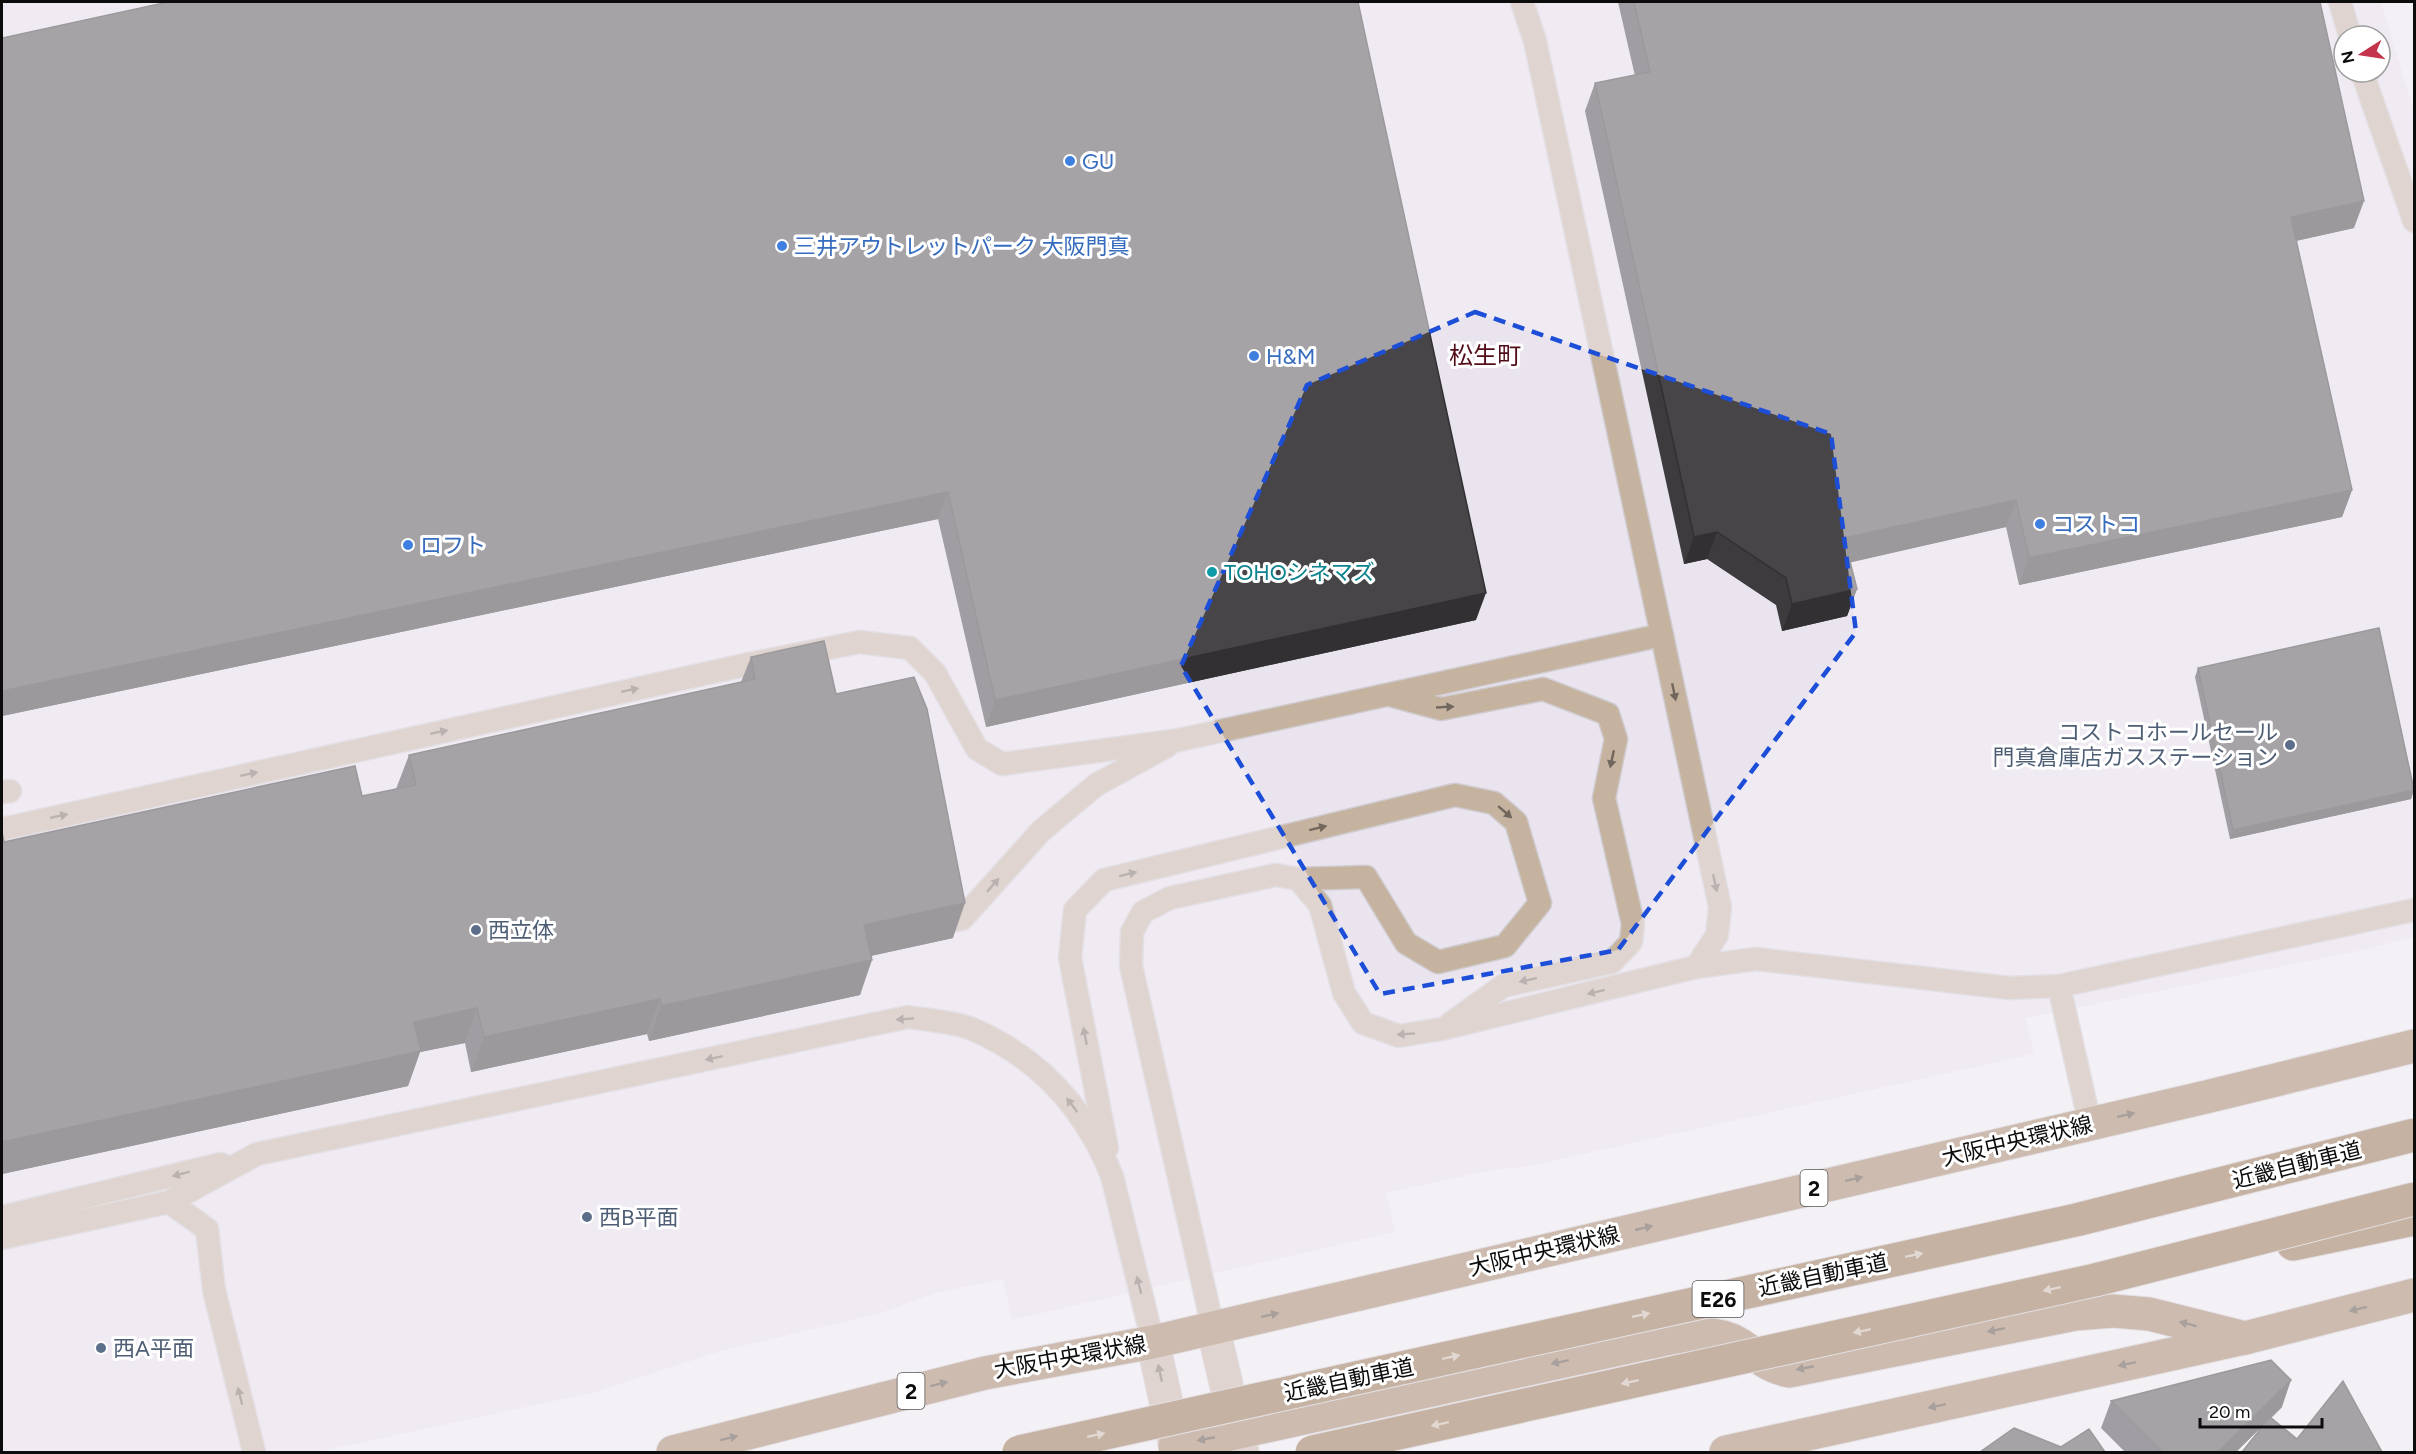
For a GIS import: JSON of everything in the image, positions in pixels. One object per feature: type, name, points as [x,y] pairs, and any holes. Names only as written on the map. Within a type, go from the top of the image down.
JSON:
[{"type":"highway","name":"近畿自動車道","points":[[1019,1452],[2064,1222],[2415,1135]]},
{"type":"highway","points":[[1312,1452],[2095,1280],[2415,1199]]},
{"type":"highway","points":[[2095,1280],[2380,1228],[2415,1219]]},
{"type":"main road","name":"大阪中央環状線","points":[[673,1452],[985,1373],[1153,1342],[2415,1046]]},
{"type":"main road","points":[[1726,1452],[2245,1338],[2415,1295]]},
{"type":"main road","points":[[1176,1449],[1240,1443],[1647,1343],[1705,1334],[1724,1337],[1737,1343],[1767,1364],[1789,1371],[2075,1314],[2113,1311],[2149,1314],[2245,1338]]},
{"type":"street","points":[[1213,1328],[1240,1443]]},
{"type":"street","points":[[1153,1342],[1176,1449]]},
{"type":"lane","points":[[1522,2],[1535,41],[1720,907],[1717,935],[1696,967]]},
{"type":"lane","points":[[2340,2],[2346,24]]},
{"type":"lane","points":[[2366,84],[2415,221]]},
{"type":"lane","points":[[2,829],[749,664],[860,642],[910,648],[935,673],[977,749],[1002,764],[1179,740],[1662,635]]},
{"type":"lane","points":[[700,698],[749,664]]},
{"type":"lane","points":[[1389,694],[1441,709],[1543,689],[1608,714],[1616,738],[1604,798],[1633,924],[1631,942],[1612,962],[1503,986],[1441,1029]]},
{"type":"lane","points":[[950,921],[962,919],[1041,831],[1096,785],[1179,740]]},
{"type":"lane","points":[[186,810],[299,780],[310,781]]},
{"type":"lane","points":[[1153,1342],[1112,1176],[1070,958],[1075,910],[1104,880],[1455,795],[1494,803],[1516,822],[1540,903],[1505,945],[1438,962],[1406,943],[1366,877],[1298,879],[1276,875],[1170,898],[1143,912],[1132,932],[1131,966],[1213,1328]]},
{"type":"lane","points":[[2,846],[72,835]]},
{"type":"lane","points":[[1298,879],[1320,905],[1344,993],[1363,1023],[1399,1036],[1441,1029],[1696,967],[1756,959],[2010,988],[2059,986],[2415,910]]},
{"type":"lane","points":[[2059,986],[2090,1124]]},
{"type":"lane","points":[[2,1217],[257,1154],[908,1017],[970,1028],[1030,1061],[1070,1101],[1101,1150],[1112,1176]]},
{"type":"lane","points":[[2,1238],[169,1202],[257,1154]]},
{"type":"lane","points":[[169,1202],[207,1229],[214,1290],[254,1452]]},
{"type":"highlighted area","points":[[1475,312],[1831,434],[1856,632],[1618,950],[1380,994],[1181,666],[1307,385]]},
{"type":"shaded area","points":[[2,2],[2381,2],[2388,24],[2332,24],[2332,84],[2392,84],[2392,38],[2414,111],[2414,937],[2359,951],[2026,1018],[2034,1054],[1525,1167],[1497,1169],[1386,1193],[1395,1232],[1012,1320],[1003,1279],[936,1293],[878,1314],[721,1351],[596,1392],[318,1452],[2,1452]]},
{"type":"building","points":[[168,2],[1358,2],[1486,593],[995,700],[948,492],[2,691],[2,38]]},
{"type":"building","points":[[1634,2],[2320,2],[2332,56],[2332,84],[2338,84],[2364,201],[2291,217],[2352,490],[2029,558],[2016,500],[1844,538],[1857,589],[1792,604],[1786,578],[1717,532],[1694,537],[1595,83],[1650,72]]},
{"type":"building","points":[[2379,628],[2414,790],[2233,830],[2198,668]]},
{"type":"building","name":"西立体","points":[[824,641],[836,694],[914,677],[927,709],[965,903],[864,925],[872,960],[661,1006],[660,999],[484,1037],[477,1008],[414,1022],[421,1051],[2,1142],[2,832],[4,842],[355,766],[362,796],[416,785],[409,755],[755,679],[751,657]]},
{"type":"building","points":[[2271,1360],[2291,1380],[2218,1452],[2162,1452],[2111,1401]]},
{"type":"building","points":[[2343,1381],[2382,1452],[2242,1452],[2270,1417],[2297,1439]]},
{"type":"building","points":[[2014,1428],[2061,1447],[2089,1429],[2105,1452],[1980,1452]]},
{"type":"place","name":"GU","points":[[1070,161]]},
{"type":"place","name":"三井アウトレットパーク 大阪門真","points":[[782,246]]},
{"type":"place","name":"H&M","points":[[1254,356]]},
{"type":"place","name":"コストコ","points":[[2040,524]]},
{"type":"place","name":"ロフト","points":[[408,545]]},
{"type":"place","name":"TOHOシネマズ","points":[[1212,572]]},
{"type":"place","name":"コストコホールセール 門真倉庫店ガスステーション","points":[[2290,745]]},
{"type":"place","name":"西立体","points":[[476,930]]},
{"type":"place","name":"西B平面","points":[[587,1217]]},
{"type":"place","name":"西A平面","points":[[101,1348]]},
{"type":"district","name":"松生町","points":[[1485,355]]}]
